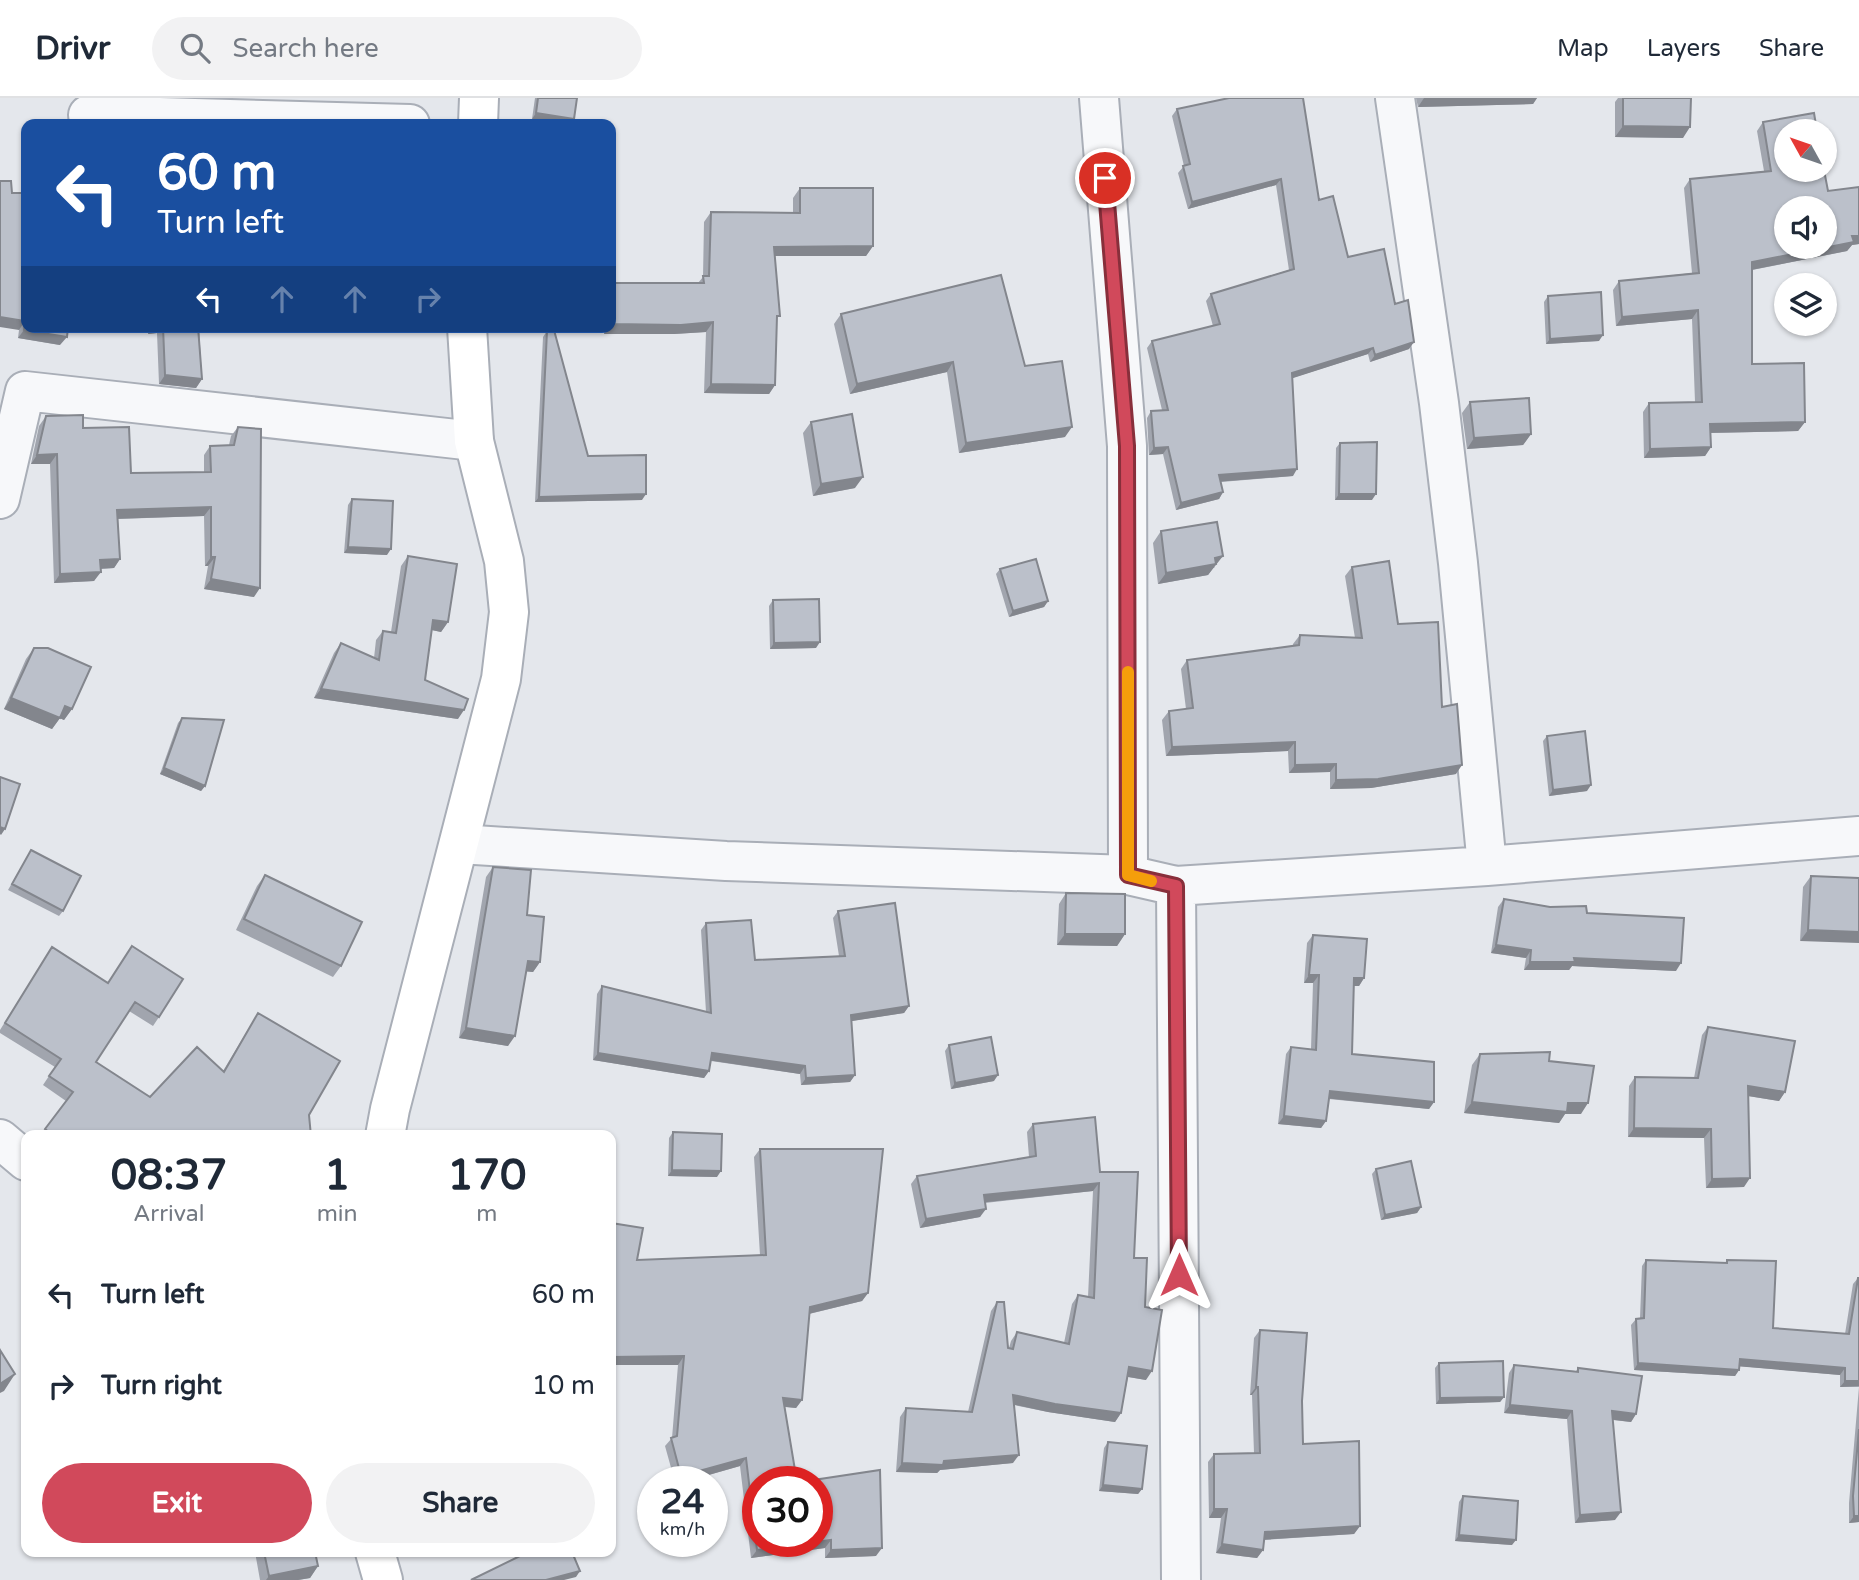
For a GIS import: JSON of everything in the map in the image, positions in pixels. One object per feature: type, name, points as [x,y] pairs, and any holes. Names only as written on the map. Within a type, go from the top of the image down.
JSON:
[{"type":"street","points":[[478,119],[479,98]]},
{"type":"street","points":[[1099,98],[1127,446],[1128,875]]},
{"type":"street","points":[[1395,98],[1452,510],[1487,866]]},
{"type":"street","points":[[88,115],[231,119]]},
{"type":"street","points":[[386,1130],[501,679],[509,612],[504,561],[474,441],[467,333]]},
{"type":"street","points":[[0,499],[25,391],[474,441]]},
{"type":"street","points":[[459,844],[726,861],[1128,875],[1176,886],[1487,866],[1859,836]]},
{"type":"street","points":[[1176,886],[1181,1580]]},
{"type":"street","points":[[0,1139],[21,1157]]},
{"type":"street","points":[[376,1557],[383,1580]]},
{"type":"building","points":[[538,98],[577,98],[574,119],[536,113]]},
{"type":"building","points":[[1229,98],[1303,98],[1319,200],[1333,196],[1348,257],[1384,249],[1395,304],[1408,300],[1414,342],[1375,355],[1373,348],[1292,373],[1297,469],[1219,475],[1223,492],[1181,503],[1168,447],[1154,448],[1151,411],[1168,410],[1152,341],[1220,324],[1211,294],[1294,269],[1281,179],[1192,202],[1183,166],[1190,164],[1177,109]]},
{"type":"building","points":[[1623,98],[1691,98],[1690,127],[1623,126]]},
{"type":"building","points":[[1814,113],[1815,119],[1780,119]]},
{"type":"building","points":[[1774,120],[1774,182],[1826,182],[1828,191],[1859,187],[1859,236],[1852,236],[1854,242],[1837,245],[1837,196],[1774,196],[1774,258],[1752,262],[1752,364],[1804,363],[1805,422],[1710,424],[1711,447],[1650,449],[1649,403],[1702,402],[1698,310],[1622,317],[1619,281],[1699,273],[1690,179],[1771,171],[1763,122]]},
{"type":"building","points":[[0,181],[11,181],[12,193],[21,193],[21,320],[0,317]]},
{"type":"building","points":[[800,188],[873,188],[873,246],[774,247],[780,316],[777,316],[775,385],[711,384],[713,322],[681,325],[616,324],[616,283],[704,283],[703,276],[709,276],[711,212],[800,213]]},
{"type":"building","points":[[1001,275],[1025,366],[1062,361],[1072,427],[966,443],[953,362],[857,384],[841,314]]},
{"type":"building","points":[[1601,292],[1603,335],[1550,339],[1548,296]]},
{"type":"building","points":[[42,333],[67,333],[67,337]]},
{"type":"building","points":[[163,333],[198,333],[202,379],[165,375]]},
{"type":"building","points":[[547,333],[555,333],[588,456],[646,455],[646,494],[539,497]]},
{"type":"building","points":[[1529,398],[1531,434],[1474,438],[1470,402]]},
{"type":"building","points":[[852,414],[863,477],[821,484],[811,422]]},
{"type":"building","points":[[83,415],[83,428],[129,427],[131,473],[211,472],[210,446],[234,445],[238,427],[261,429],[260,588],[211,579],[215,557],[211,557],[211,507],[117,510],[120,559],[100,560],[101,572],[60,574],[57,454],[37,455],[46,416]]},
{"type":"building","points":[[1377,442],[1376,494],[1339,494],[1340,443]]},
{"type":"building","points":[[352,499],[393,501],[391,549],[348,547]]},
{"type":"building","points":[[1217,522],[1223,556],[1215,558],[1216,564],[1166,573],[1161,531]]},
{"type":"building","points":[[408,556],[457,564],[448,622],[433,620],[425,680],[468,699],[464,710],[321,689],[341,643],[379,660],[383,631],[396,633]]},
{"type":"building","points":[[1036,559],[1048,601],[1013,611],[1000,569]]},
{"type":"building","points":[[1389,561],[1398,624],[1438,622],[1442,707],[1457,704],[1462,765],[1378,779],[1336,780],[1336,764],[1295,765],[1295,742],[1172,747],[1169,711],[1193,708],[1187,660],[1299,645],[1300,635],[1362,638],[1352,567]]},
{"type":"building","points":[[819,599],[820,642],[774,643],[773,600]]},
{"type":"building","points":[[34,648],[48,648],[91,667],[72,709],[65,706],[60,718],[11,698]]},
{"type":"building","points":[[182,718],[224,720],[205,786],[164,768]]},
{"type":"building","points":[[1585,731],[1591,785],[1553,790],[1547,736]]},
{"type":"building","points":[[0,777],[20,784],[5,829],[0,827]]},
{"type":"building","points":[[31,850],[81,876],[63,911],[12,884]]},
{"type":"building","points":[[493,867],[531,870],[527,915],[544,917],[540,962],[528,961],[515,1036],[466,1028]]},
{"type":"building","points":[[265,875],[362,922],[341,966],[244,919]]},
{"type":"building","points":[[1811,876],[1859,878],[1859,932],[1808,930]]},
{"type":"building","points":[[1066,893],[1125,894],[1125,934],[1065,934]]},
{"type":"building","points":[[1504,899],[1550,907],[1586,906],[1587,913],[1684,918],[1681,963],[1574,958],[1575,962],[1530,962],[1531,950],[1496,945]]},
{"type":"building","points":[[895,903],[909,1006],[851,1015],[855,1075],[806,1078],[805,1066],[712,1053],[709,1071],[598,1053],[602,986],[711,1013],[706,923],[751,920],[755,960],[845,956],[838,911]]},
{"type":"building","points":[[1313,935],[1367,939],[1364,978],[1354,978],[1352,1054],[1434,1062],[1434,1102],[1330,1091],[1326,1121],[1284,1116],[1291,1047],[1316,1050],[1319,975],[1309,975]]},
{"type":"building","points":[[132,946],[183,979],[159,1017],[135,1002],[96,1062],[150,1097],[197,1047],[224,1072],[258,1013],[340,1061],[309,1115],[310,1130],[46,1130],[73,1092],[49,1076],[61,1059],[5,1023],[52,947],[108,983]]},
{"type":"building","points":[[1708,1027],[1795,1041],[1785,1092],[1748,1086],[1750,1178],[1712,1179],[1711,1129],[1634,1128],[1635,1077],[1698,1078]]},
{"type":"building","points":[[991,1037],[998,1075],[955,1083],[949,1045]]},
{"type":"building","points":[[1550,1052],[1549,1061],[1594,1066],[1588,1103],[1568,1103],[1567,1112],[1472,1102],[1480,1054]]},
{"type":"building","points":[[1095,1117],[1100,1172],[1138,1172],[1134,1258],[1147,1258],[1145,1307],[1162,1310],[1152,1371],[1129,1367],[1121,1413],[1013,1395],[1019,1455],[944,1461],[943,1465],[902,1463],[906,1408],[972,1412],[997,1302],[1004,1302],[1008,1348],[1013,1349],[1017,1332],[1069,1344],[1078,1295],[1094,1298],[1099,1183],[984,1195],[986,1209],[926,1219],[917,1176],[1036,1156],[1033,1124]]},
{"type":"building","points":[[673,1132],[722,1134],[721,1171],[672,1170]]},
{"type":"building","points":[[760,1149],[883,1149],[868,1293],[810,1307],[802,1400],[783,1398],[794,1466],[747,1466],[746,1458],[717,1466],[678,1466],[671,1438],[677,1436],[684,1356],[616,1357],[616,1224],[643,1228],[637,1260],[766,1255]]},
{"type":"building","points":[[1411,1161],[1421,1207],[1385,1215],[1376,1169]]},
{"type":"building","points":[[1646,1260],[1727,1263],[1727,1260],[1776,1261],[1773,1328],[1849,1334],[1859,1278],[1859,1381],[1845,1381],[1845,1368],[1740,1359],[1739,1370],[1638,1363],[1636,1319],[1644,1318]]},
{"type":"building","points":[[1260,1330],[1307,1333],[1302,1401],[1303,1444],[1359,1441],[1360,1526],[1265,1532],[1263,1550],[1222,1544],[1227,1509],[1214,1509],[1214,1454],[1260,1453],[1256,1387]]},
{"type":"building","points":[[0,1350],[15,1374],[0,1384]]},
{"type":"building","points":[[1503,1361],[1504,1397],[1440,1398],[1439,1363]]},
{"type":"building","points":[[1514,1365],[1578,1372],[1578,1368],[1642,1376],[1636,1414],[1612,1411],[1621,1512],[1580,1515],[1572,1411],[1510,1405]]},
{"type":"building","points":[[1859,1429],[1859,1516],[1854,1516],[1853,1496]]},
{"type":"building","points":[[1108,1442],[1147,1446],[1142,1489],[1103,1485]]},
{"type":"building","points":[[880,1470],[882,1548],[833,1550],[833,1477]]},
{"type":"building","points":[[1463,1496],[1518,1501],[1516,1540],[1459,1535]]},
{"type":"building","points":[[265,1557],[316,1557],[318,1566],[269,1576]]},
{"type":"building","points":[[518,1557],[574,1557],[580,1571],[546,1580],[471,1580]]},
{"type":"slow traffic","points":[[1128,672],[1128,875],[1151,881]]},
{"type":"route","points":[[1105,178],[1127,446],[1128,875],[1176,886],[1179,1275]]}]
